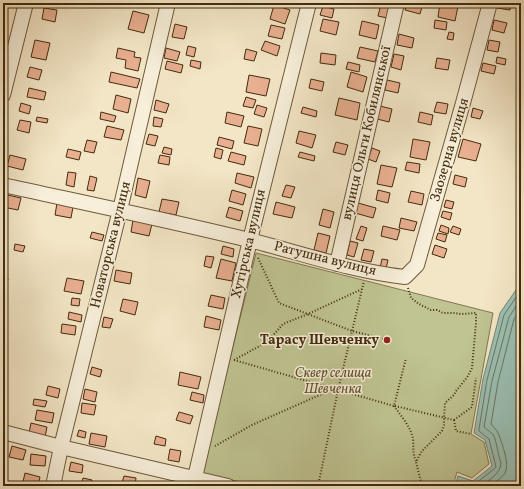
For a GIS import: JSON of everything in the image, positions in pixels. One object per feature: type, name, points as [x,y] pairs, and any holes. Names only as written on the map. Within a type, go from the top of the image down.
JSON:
[{"type":"street","points":[[3,95],[26,3]]},
{"type":"street","name":"Новаторська вулиця","points":[[53,486],[120,210],[168,3]]},
{"type":"street","name":"Хутірська вулиця","points":[[194,482],[228,358],[250,240],[309,3]]},
{"type":"street","name":"вулиця Ольги Кобилянської","points":[[337,264],[397,3]]},
{"type":"street","name":"Заозерна вулиця","points":[[405,277],[417,265],[490,3]]},
{"type":"street","name":"Ратушна вулиця","points":[[3,185],[250,240],[337,264],[405,277]]},
{"type":"street","points":[[3,432],[194,482],[228,486]]},
{"type":"path","points":[[250,240],[279,303],[352,331],[387,340]]},
{"type":"path","points":[[318,486],[338,390],[366,270]]},
{"type":"path","points":[[405,277],[411,298],[419,304],[431,310],[437,310],[443,313],[476,313],[472,368],[454,395],[446,403],[442,431],[422,451],[416,462]]},
{"type":"path","points":[[228,358],[267,342],[283,324],[362,289]]},
{"type":"path","points":[[228,358],[394,406],[454,420],[472,407],[476,378]]},
{"type":"path","points":[[394,406],[406,358]]},
{"type":"path","points":[[213,447],[252,425],[334,389]]},
{"type":"path","points":[[394,406],[410,428],[413,439],[413,454],[422,486]]},
{"type":"path","points":[[454,420],[456,431],[471,434]]},
{"type":"green space","name":"Сквер селища Шевченка","points":[[256,253],[493,313],[471,434],[484,442],[489,464],[472,478],[457,472],[453,486],[257,486],[202,473]]},
{"type":"water","points":[[521,277],[521,486],[455,486],[458,476],[473,481],[492,466],[485,440],[474,433],[483,379],[500,313],[518,287]]},
{"type":"building","points":[[407,3],[423,3],[420,14],[405,10]]},
{"type":"building","points":[[440,3],[458,6],[455,21],[438,17]]},
{"type":"building","points":[[498,3],[511,3],[510,10],[497,8]]},
{"type":"building","points":[[381,4],[390,6],[387,18],[378,16]]},
{"type":"building","points":[[274,5],[290,10],[285,24],[270,19]]},
{"type":"building","points":[[323,6],[334,9],[332,18],[320,15]]},
{"type":"building","points":[[44,8],[57,10],[55,22],[42,19]]},
{"type":"building","points":[[133,11],[149,15],[144,33],[128,29]]},
{"type":"building","points":[[323,19],[339,22],[336,35],[320,31]]},
{"type":"building","points":[[435,20],[447,22],[446,30],[434,28]]},
{"type":"building","points":[[494,20],[507,23],[504,33],[492,30]]},
{"type":"building","points":[[362,21],[379,25],[376,39],[359,35]]},
{"type":"building","points":[[175,24],[187,27],[184,39],[172,37]]},
{"type":"building","points":[[271,25],[285,28],[282,39],[268,36]]},
{"type":"building","points":[[449,32],[454,33],[453,40],[447,39]]},
{"type":"building","points":[[399,34],[414,38],[412,48],[397,45]]},
{"type":"building","points":[[35,40],[50,43],[46,60],[31,57]]},
{"type":"building","points":[[489,40],[500,42],[498,52],[487,50]]},
{"type":"building","points":[[265,41],[280,46],[277,56],[261,50]]},
{"type":"building","points":[[188,46],[196,48],[194,57],[186,55]]},
{"type":"building","points":[[360,47],[378,51],[375,62],[357,58]]},
{"type":"building","points":[[118,48],[135,52],[134,57],[141,58],[138,71],[125,68],[126,60],[116,58]]},
{"type":"building","points":[[166,48],[180,52],[177,61],[164,58]]},
{"type":"building","points":[[246,49],[257,52],[254,61],[244,59]]},
{"type":"building","points":[[321,53],[336,55],[335,65],[320,63]]},
{"type":"building","points":[[394,54],[404,56],[401,70],[391,67]]},
{"type":"building","points":[[497,57],[506,59],[505,65],[496,63]]},
{"type":"building","points":[[437,58],[450,60],[448,70],[435,68]]},
{"type":"building","points":[[191,60],[201,62],[200,69],[190,66]]},
{"type":"building","points":[[167,61],[183,65],[181,73],[165,69]]},
{"type":"building","points":[[348,62],[360,65],[359,72],[346,69]]},
{"type":"building","points":[[483,63],[496,66],[494,74],[481,71]]},
{"type":"building","points":[[30,67],[42,70],[39,80],[27,77]]},
{"type":"building","points":[[111,72],[140,79],[137,88],[109,82]]},
{"type":"building","points":[[351,72],[367,77],[363,92],[347,87]]},
{"type":"building","points":[[249,75],[270,79],[266,96],[246,92]]},
{"type":"building","points":[[311,79],[324,82],[322,91],[309,88]]},
{"type":"building","points":[[387,80],[400,83],[398,93],[385,90]]},
{"type":"building","points":[[29,88],[46,92],[44,100],[27,97]]},
{"type":"building","points":[[116,95],[131,99],[128,113],[113,109]]},
{"type":"building","points":[[246,97],[256,100],[253,108],[243,106]]},
{"type":"building","points":[[339,98],[360,103],[357,120],[335,115]]},
{"type":"building","points":[[156,100],[169,104],[166,113],[154,110]]},
{"type":"building","points":[[437,102],[448,104],[446,114],[434,112]]},
{"type":"building","points":[[21,103],[31,106],[29,114],[19,111]]},
{"type":"building","points":[[257,105],[267,108],[264,117],[254,114]]},
{"type":"building","points":[[380,106],[392,109],[389,122],[377,119]]},
{"type":"building","points":[[303,107],[317,111],[316,117],[301,113]]},
{"type":"building","points":[[473,108],[483,111],[480,119],[471,117]]},
{"type":"building","points":[[101,112],[116,116],[114,122],[100,119]]},
{"type":"building","points":[[227,112],[244,116],[241,127],[225,123]]},
{"type":"building","points":[[420,112],[433,115],[431,125],[418,122]]},
{"type":"building","points":[[37,117],[48,119],[47,123],[36,121]]},
{"type":"building","points":[[154,117],[163,119],[161,127],[153,126]]},
{"type":"building","points":[[20,120],[31,122],[29,133],[17,130]]},
{"type":"building","points":[[107,126],[124,130],[121,140],[104,137]]},
{"type":"building","points":[[248,126],[262,129],[258,146],[244,143]]},
{"type":"building","points":[[299,131],[316,135],[312,148],[296,143]]},
{"type":"building","points":[[149,134],[158,136],[155,146],[146,144]]},
{"type":"building","points":[[219,137],[234,141],[232,149],[217,145]]},
{"type":"building","points":[[413,139],[430,142],[426,160],[410,157]]},
{"type":"building","points":[[463,139],[481,144],[476,161],[458,157]]},
{"type":"building","points":[[87,140],[97,142],[94,153],[84,151]]},
{"type":"building","points":[[336,142],[348,145],[345,155],[333,152]]},
{"type":"building","points":[[164,147],[172,149],[171,155],[162,153]]},
{"type":"building","points":[[216,148],[223,150],[221,159],[214,157]]},
{"type":"building","points":[[372,148],[380,151],[376,162],[368,159]]},
{"type":"building","points":[[68,149],[81,152],[79,160],[66,157]]},
{"type":"building","points":[[231,152],[246,156],[244,165],[228,161]]},
{"type":"building","points":[[300,152],[315,156],[314,161],[298,157]]},
{"type":"building","points":[[10,155],[26,159],[23,170],[7,166]]},
{"type":"building","points":[[160,155],[170,157],[169,165],[158,163]]},
{"type":"building","points":[[407,162],[420,164],[419,173],[405,170]]},
{"type":"building","points":[[381,165],[397,168],[392,187],[377,184]]},
{"type":"building","points":[[68,172],[76,173],[74,187],[66,185]]},
{"type":"building","points":[[237,173],[254,177],[251,188],[235,183]]},
{"type":"building","points":[[455,175],[467,178],[465,187],[453,184]]},
{"type":"building","points":[[90,176],[97,178],[94,191],[87,190]]},
{"type":"building","points":[[138,178],[150,181],[146,198],[135,195]]},
{"type":"building","points":[[286,185],[295,187],[291,198],[282,196]]},
{"type":"building","points":[[232,190],[246,194],[243,205],[229,201]]},
{"type":"building","points":[[378,190],[390,193],[388,203],[376,200]]},
{"type":"building","points":[[411,191],[424,194],[422,205],[408,202]]},
{"type":"building","points":[[3,194],[21,198],[18,210],[3,207]]},
{"type":"building","points":[[162,199],[179,202],[176,215],[159,212]]},
{"type":"building","points":[[446,200],[454,202],[452,209],[444,207]]},
{"type":"building","points":[[276,202],[295,207],[292,218],[273,214]]},
{"type":"building","points":[[57,203],[73,207],[71,218],[55,215]]},
{"type":"building","points":[[358,203],[376,208],[373,218],[355,213]]},
{"type":"building","points":[[229,207],[243,211],[240,221],[226,217]]},
{"type":"building","points":[[323,209],[334,212],[330,228],[319,225]]},
{"type":"building","points":[[443,211],[452,213],[450,220],[441,217]]},
{"type":"building","points":[[401,218],[417,222],[414,231],[399,228]]},
{"type":"building","points":[[133,220],[152,224],[149,236],[131,232]]},
{"type":"building","points":[[441,225],[449,228],[448,234],[439,231]]},
{"type":"building","points":[[361,226],[367,228],[363,241],[356,239]]},
{"type":"building","points":[[383,226],[400,230],[397,240],[381,236]]},
{"type":"building","points":[[453,226],[461,229],[459,235],[450,232]]},
{"type":"building","points":[[92,232],[104,235],[102,241],[90,238]]},
{"type":"building","points":[[318,233],[330,236],[326,253],[314,250]]},
{"type":"building","points":[[438,233],[447,235],[445,242],[436,239]]},
{"type":"building","points":[[350,241],[358,243],[354,257],[347,255]]},
{"type":"building","points":[[15,244],[25,246],[23,252],[14,250]]},
{"type":"building","points":[[435,245],[447,249],[444,258],[432,254]]},
{"type":"building","points":[[223,246],[234,249],[233,257],[221,254]]},
{"type":"building","points":[[364,249],[374,251],[371,262],[361,260]]},
{"type":"building","points":[[206,256],[214,257],[211,268],[204,266]]},
{"type":"building","points":[[221,259],[236,263],[232,281],[216,278]]},
{"type":"building","points":[[382,259],[388,260],[385,273],[379,272]]},
{"type":"building","points":[[116,270],[132,273],[130,284],[114,281]]},
{"type":"building","points":[[3,278],[8,279],[6,287],[3,286]]},
{"type":"building","points":[[67,278],[84,281],[81,294],[64,291]]},
{"type":"building","points":[[211,295],[225,298],[223,309],[208,306]]},
{"type":"building","points":[[72,298],[80,299],[79,306],[71,305]]},
{"type":"building","points":[[123,299],[138,302],[135,315],[120,311]]},
{"type":"building","points":[[69,312],[82,315],[81,322],[68,319]]},
{"type":"building","points":[[206,316],[221,320],[219,330],[204,327]]},
{"type":"building","points":[[104,317],[113,319],[110,328],[102,327]]},
{"type":"building","points":[[62,324],[76,326],[75,335],[61,333]]},
{"type":"building","points":[[92,367],[102,370],[100,377],[90,374]]},
{"type":"building","points":[[180,372],[201,377],[198,389],[178,385]]},
{"type":"building","points":[[48,386],[60,389],[58,398],[46,395]]},
{"type":"building","points":[[85,389],[97,392],[95,402],[83,399]]},
{"type":"building","points":[[192,392],[204,395],[203,403],[190,400]]},
{"type":"building","points":[[34,399],[47,401],[45,407],[33,405]]},
{"type":"building","points":[[82,403],[96,405],[94,415],[81,413]]},
{"type":"building","points":[[37,410],[54,413],[52,423],[35,420]]},
{"type":"building","points":[[179,412],[193,416],[190,424],[176,420]]},
{"type":"building","points":[[31,423],[47,427],[45,437],[29,433]]},
{"type":"building","points":[[79,430],[86,432],[85,438],[77,436]]},
{"type":"building","points":[[91,433],[107,436],[105,447],[89,444]]},
{"type":"building","points":[[156,436],[166,439],[165,446],[154,444]]},
{"type":"building","points":[[12,446],[26,450],[23,460],[9,457]]},
{"type":"building","points":[[170,449],[181,451],[179,462],[168,460]]},
{"type":"building","points":[[31,454],[46,456],[45,466],[30,465]]},
{"type":"building","points":[[71,462],[83,465],[82,473],[69,471]]},
{"type":"building","points":[[25,473],[40,477],[38,486],[22,486]]},
{"type":"building","points":[[124,476],[136,478],[135,486],[121,486]]},
{"type":"building","points":[[83,478],[92,480],[91,484],[82,482]]},
{"type":"place","name":"Тарасу Шевченку","points":[[387,340]]}]
